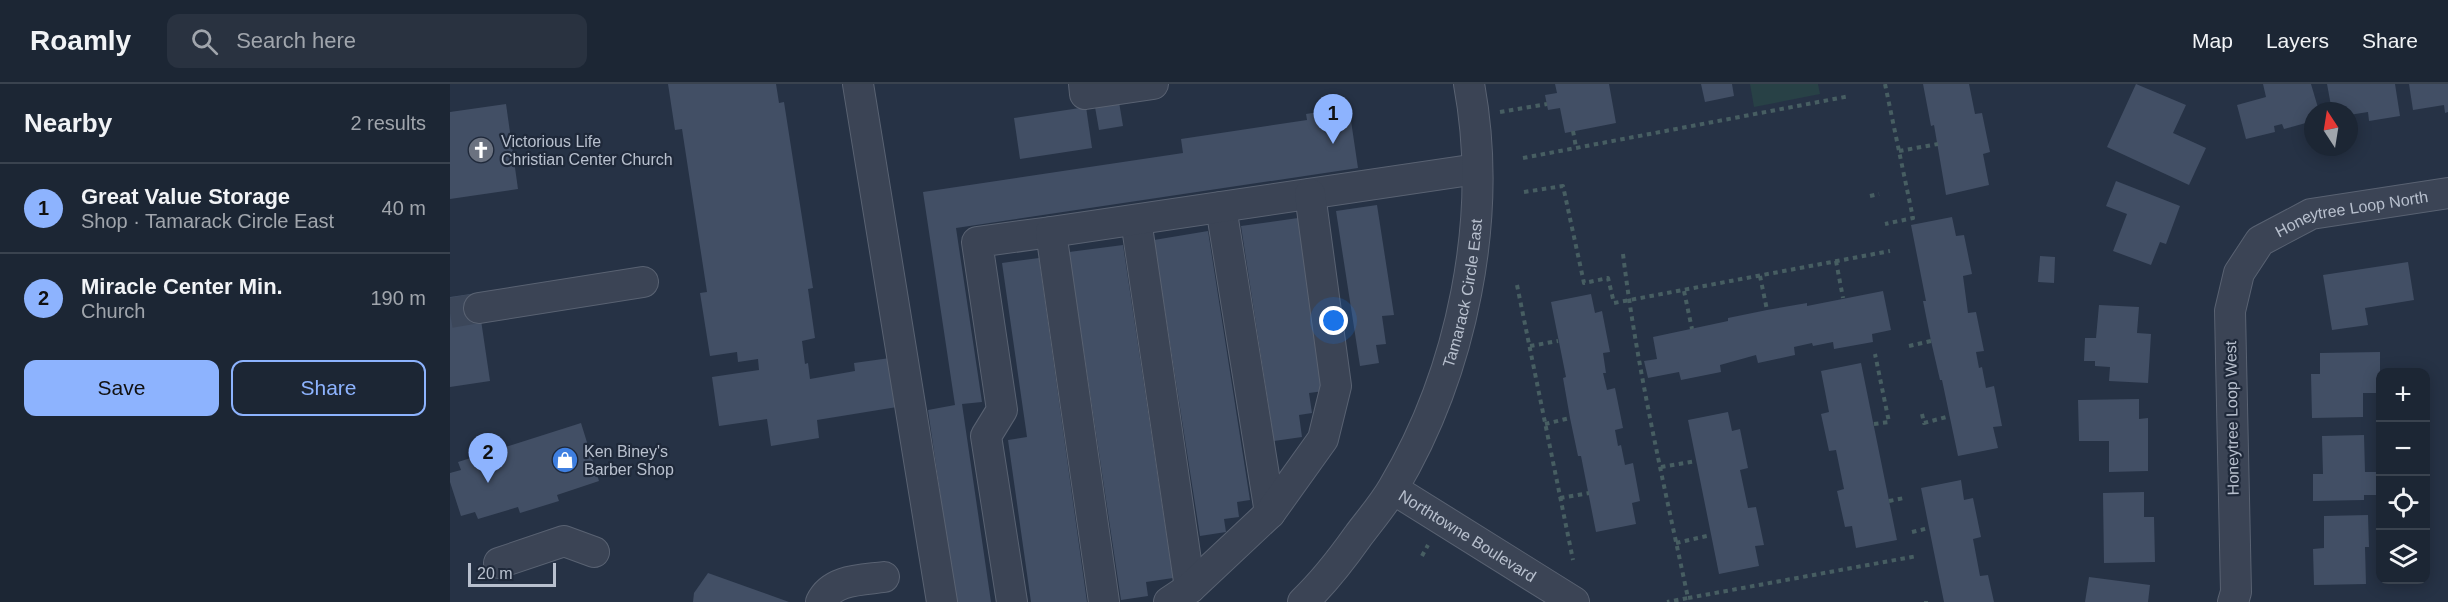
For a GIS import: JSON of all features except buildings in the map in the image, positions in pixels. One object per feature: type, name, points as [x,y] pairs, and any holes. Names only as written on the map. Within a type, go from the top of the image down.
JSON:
[{"type":"street","points":[[858,84],[942,602]]},
{"type":"street","points":[[1083,84],[1085,94],[1153,84]]},
{"type":"street","name":"Tamarack Circle East","points":[[1303,602],[1324,582],[1393,489],[1430,414],[1457,335],[1473,253],[1477,169],[1472,103],[1468,84]]},
{"type":"street","points":[[1012,602],[986,436],[1002,410],[977,242],[1477,169]]},
{"type":"street","name":"Honeytree Loop North","points":[[2260,241],[2311,214],[2448,193]]},
{"type":"street","points":[[1180,595],[1270,513],[1323,439],[1336,386],[1310,194]]},
{"type":"street","points":[[1221,207],[1270,513]]},
{"type":"street","points":[[1136,220],[1180,595]]},
{"type":"street","points":[[1051,232],[1104,602]]},
{"type":"street","name":"Honeytree Loop West","points":[[2233,602],[2236,592],[2230,311],[2239,273],[2260,241]]},
{"type":"street","points":[[479,308],[643,282]]},
{"type":"street","name":"Northtowne Boulevard","points":[[1393,489],[1574,602]]},
{"type":"street","points":[[499,563],[564,541],[594,552]]},
{"type":"street","points":[[821,602],[835,586],[884,577]]},
{"type":"path","points":[[1885,84],[1913,218],[1885,224]]},
{"type":"path","points":[[1523,158],[1850,96]]},
{"type":"path","points":[[1504,112],[1547,104]]},
{"type":"path","points":[[1573,131],[1576,147]]},
{"type":"path","points":[[1899,151],[1938,144]]},
{"type":"path","points":[[1524,192],[1563,186],[1584,283],[1608,278],[1614,303],[1890,251]]},
{"type":"path","points":[[1870,196],[1879,194]]},
{"type":"path","points":[[1623,254],[1629,301],[1688,598]]},
{"type":"path","points":[[1836,261],[1843,298]]},
{"type":"path","points":[[1760,276],[1767,310]]},
{"type":"path","points":[[1517,285],[1573,560]]},
{"type":"path","points":[[1684,291],[1692,329]]},
{"type":"path","points":[[1530,346],[1558,341]]},
{"type":"path","points":[[1909,346],[1931,341]]},
{"type":"path","points":[[1874,424],[1889,422],[1875,354]]},
{"type":"path","points":[[1922,414],[1924,423],[1950,416]]},
{"type":"path","points":[[1545,424],[1570,418]]},
{"type":"path","points":[[1661,467],[1696,461]]},
{"type":"path","points":[[1560,498],[1589,493]]},
{"type":"path","points":[[1889,501],[1904,498]]},
{"type":"path","points":[[1912,532],[1929,528]]},
{"type":"path","points":[[1676,543],[1711,535]]},
{"type":"path","points":[[1422,556],[1430,542]]},
{"type":"path","points":[[1667,602],[1917,556]]},
{"type":"green space","points":[[1750,84],[1818,84],[1820,94],[1754,107]]},
{"type":"tunnel","points":[[450,313],[479,308]]},
{"type":"place","name":"Great Value Storage","points":[[1333,144]]},
{"type":"place","name":"Victorious Life Christian Center Church","points":[[481,150]]},
{"type":"place","name":"Ken Biney's Barber Shop","points":[[565,460]]},
{"type":"place","name":"Miracle Center Min.","points":[[488,483]]}]
